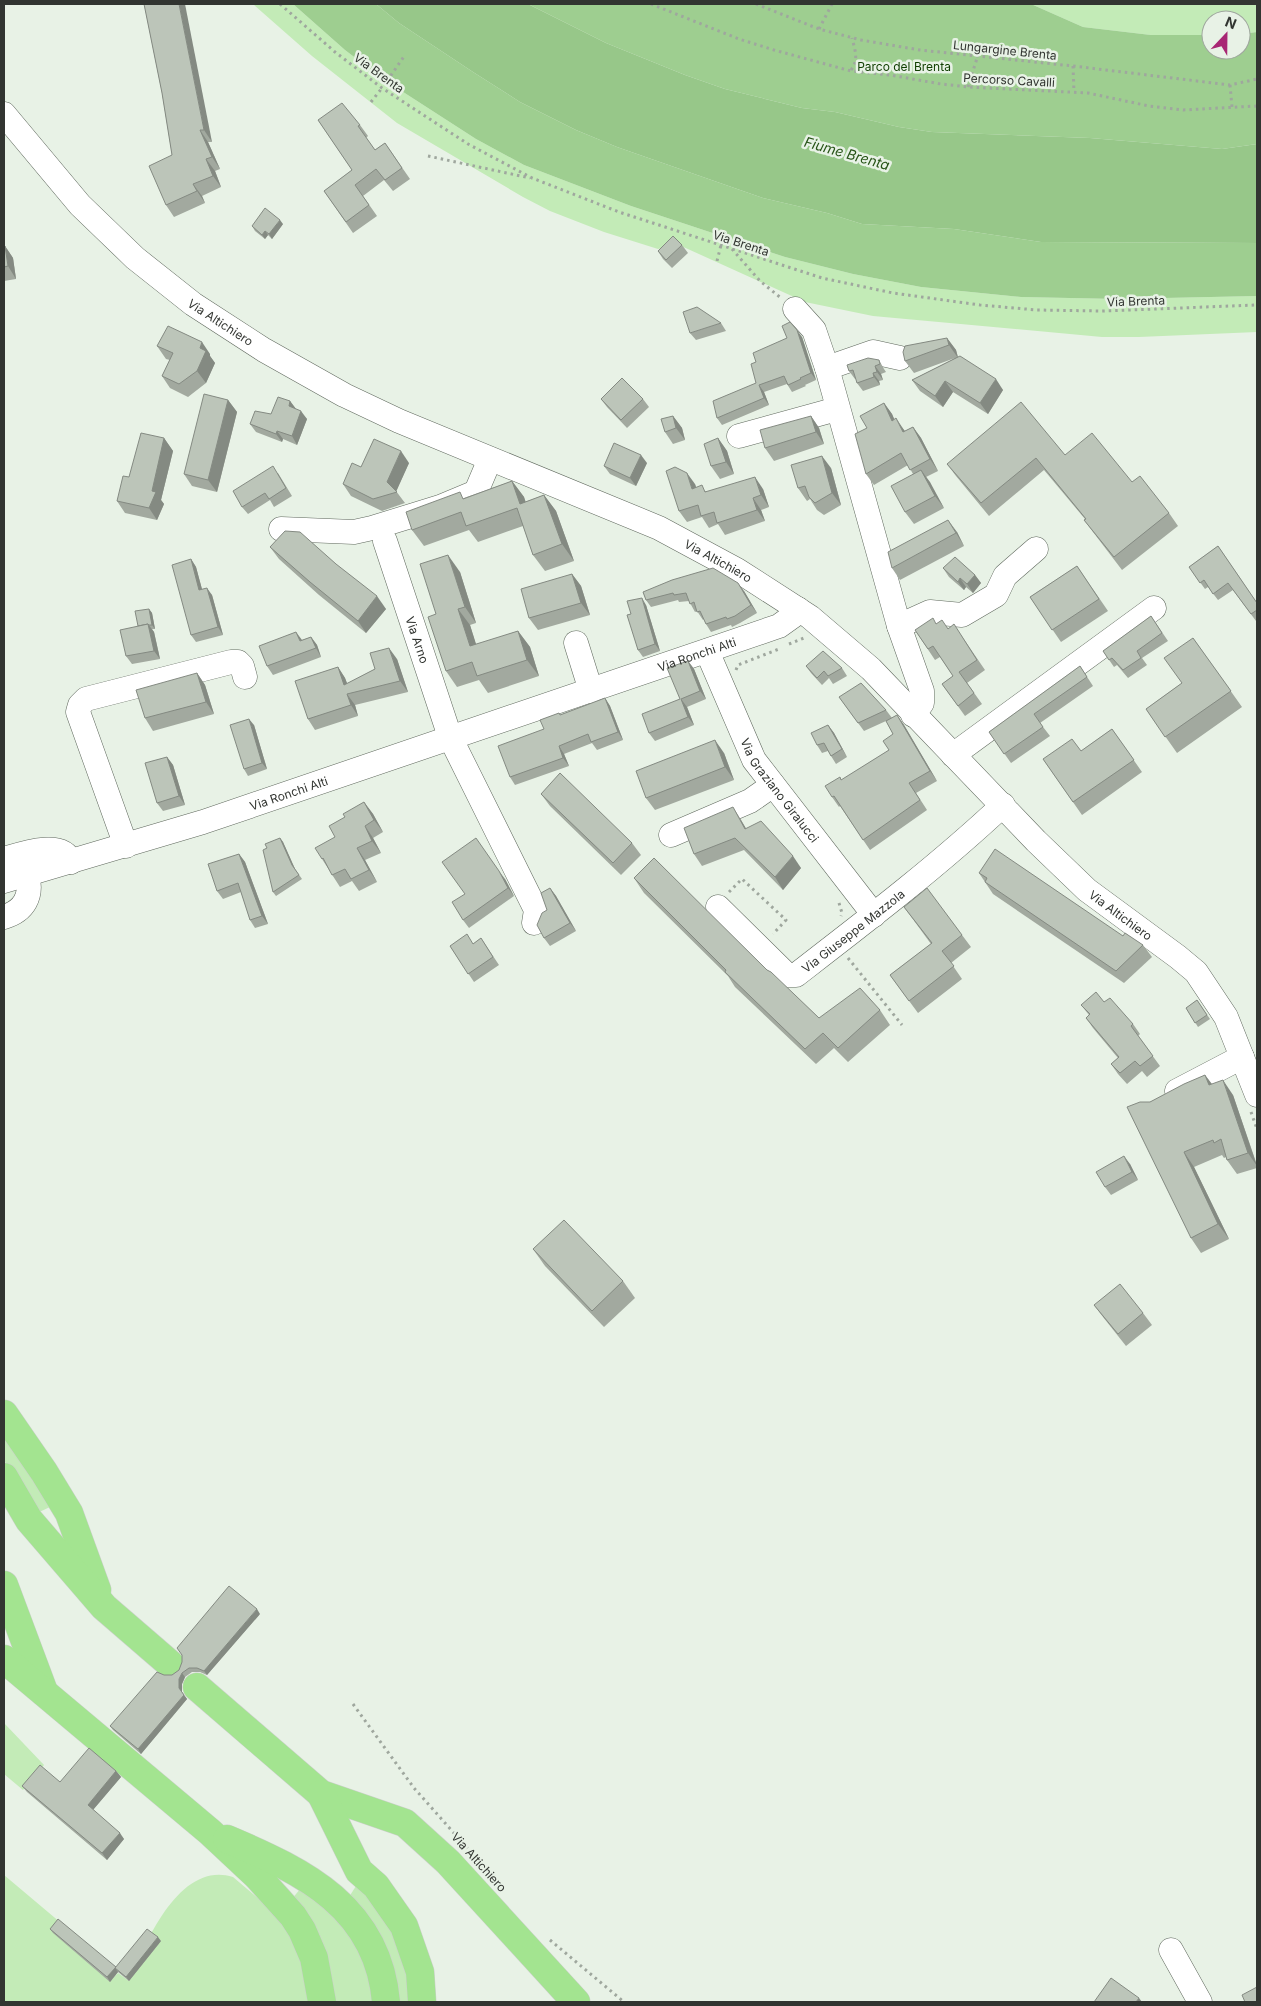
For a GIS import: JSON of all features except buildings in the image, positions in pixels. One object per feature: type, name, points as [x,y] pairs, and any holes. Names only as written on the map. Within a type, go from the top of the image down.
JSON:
[{"type":"highway","points":[[4,1414],[44,1472],[69,1513],[104,1607]]},
{"type":"highway","points":[[4,1477],[29,1520],[104,1607],[170,1664]]},
{"type":"highway","points":[[4,1585],[46,1696]]},
{"type":"highway","points":[[7,1669],[46,1696],[210,1832],[257,1876],[293,1916],[311,1951],[322,2002]]},
{"type":"highway","points":[[197,1687],[321,1794],[405,1823],[448,1862],[576,2002]]},
{"type":"highway","points":[[321,1794],[359,1870],[376,1886],[404,1926],[420,1972],[422,2002]]},
{"type":"highway","points":[[210,1832],[311,1880],[332,1897],[366,1934],[377,1956],[386,2002]]},
{"type":"street","name":"Via Altichiero","points":[[4,114],[80,205],[135,258],[194,304],[280,359],[344,395],[399,421],[659,528],[725,563],[810,617],[870,669],[1087,890],[1196,972],[1226,1017],[1257,1095]]},
{"type":"street","points":[[795,309],[814,330],[827,368],[899,626],[922,691],[922,703],[913,714]]},
{"type":"street","points":[[827,368],[873,352],[900,358]]},
{"type":"street","points":[[739,436],[837,408]]},
{"type":"street","points":[[281,529],[354,532],[440,507],[476,492],[490,459]]},
{"type":"street","name":"Via Arno","points":[[385,541],[450,737]]},
{"type":"street","points":[[899,626],[930,612],[962,615],[996,595],[1005,576],[1036,548]]},
{"type":"street","points":[[953,755],[1154,608]]},
{"type":"street","name":"Via Ronchi Alti","points":[[4,881],[126,846],[282,790],[590,691],[780,626],[793,616],[798,609]]},
{"type":"street","points":[[576,643],[590,691]]},
{"type":"street","name":"Via Graziano Giralucci","points":[[707,651],[754,760],[874,916]]},
{"type":"street","points":[[126,846],[78,712],[80,705],[86,699],[231,662],[238,662],[242,666],[245,677]]},
{"type":"street","points":[[450,737],[536,910],[534,923]]},
{"type":"street","points":[[671,835],[750,801],[773,785]]},
{"type":"street","name":"Via Giuseppe Mazzola","points":[[720,902],[787,975],[796,976],[874,916],[1002,805]]},
{"type":"street","points":[[4,859],[33,851],[48,850],[63,852],[69,857],[71,862]]},
{"type":"street","points":[[4,917],[14,914],[23,907],[28,897],[30,884],[27,875]]},
{"type":"street","points":[[1154,1104],[1242,1057]]},
{"type":"street","points":[[1171,1950],[1200,2002]]},
{"type":"path","name":"Via Brenta","points":[[280,4],[328,46],[382,88],[468,144],[536,179],[619,212],[831,280],[893,293],[980,305],[1037,310],[1102,311],[1257,305]]},
{"type":"path","name":"Percorso Cavalli","points":[[651,4],[739,39],[850,70],[968,87],[1088,93],[1149,106],[1183,110],[1257,106]]},
{"type":"path","name":"Lungargine Brenta","points":[[756,4],[819,29],[852,38],[920,50],[978,55],[1230,85],[1257,80]]},
{"type":"path","points":[[819,29],[832,4]]},
{"type":"path","points":[[850,70],[855,65],[856,58],[852,38]]},
{"type":"path","points":[[387,81],[405,55]]},
{"type":"path","points":[[968,87],[978,55]]},
{"type":"path","points":[[1074,66],[1074,92]]},
{"type":"path","points":[[1230,85],[1232,107]]},
{"type":"path","points":[[371,102],[382,88]]},
{"type":"path","points":[[428,156],[536,179]]},
{"type":"path","points":[[717,261],[722,245]]},
{"type":"path","points":[[732,249],[760,281],[795,309]]},
{"type":"path","points":[[738,679],[736,670],[738,665],[808,637]]},
{"type":"path","points":[[720,902],[742,879],[786,920],[773,934],[778,940]]},
{"type":"path","points":[[835,921],[842,913],[837,898]]},
{"type":"path","points":[[844,953],[902,1025]]},
{"type":"path","name":"Via Altichiero","points":[[353,1704],[414,1788],[472,1854]]},
{"type":"path","points":[[550,1939],[624,2002]]},
{"type":"shaded area","points":[[253,4],[293,4],[345,50],[383,79],[476,139],[524,165],[631,206],[785,257],[853,274],[921,287],[1021,297],[1118,299],[1257,296],[1257,332],[1102,337],[873,316],[805,302],[679,245],[658,249],[604,232],[550,211],[523,197],[397,123],[312,56]]},
{"type":"shaded area","points":[[1031,4],[1257,4],[1257,32],[1251,33],[1251,10],[1201,10],[1201,35],[1151,35],[1083,27]]},
{"type":"shaded area","points":[[4,1424],[50,1507],[35,1514],[4,1460]]},
{"type":"shaded area","points":[[4,1723],[44,1765],[23,1790],[4,1774]]},
{"type":"shaded area","points":[[4,1875],[61,1923],[110,1981],[118,1973],[129,1981],[155,1927],[181,1893],[196,1881],[214,1875],[233,1877],[280,1917],[302,1956],[311,2002],[4,2002]]},
{"type":"shaded area","points":[[356,1886],[361,1887],[393,1925],[415,2002],[398,2002],[349,1897]]},
{"type":"shaded area","points":[[301,1888],[326,1906],[362,1943],[378,2002],[330,2002],[291,1900]]},
{"type":"green space","points":[[293,4],[376,4],[399,23],[520,102],[576,130],[617,147],[763,198],[827,213],[862,224],[954,229],[1041,242],[1257,243],[1257,296],[1118,299],[1021,297],[921,287],[853,274],[785,257],[631,206],[524,165],[476,139],[383,79],[345,50]]},
{"type":"green space","name":"Parco del Brenta","points":[[528,4],[1031,4],[1083,27],[1151,35],[1201,35],[1201,60],[1251,60],[1251,33],[1257,32],[1257,144],[1222,149],[1090,138],[932,132],[899,127],[835,112],[802,108],[725,89],[606,43]]},
{"type":"water","name":"Fiume Brenta","points":[[376,4],[528,4],[606,43],[725,89],[802,108],[835,112],[899,127],[932,132],[1090,138],[1222,149],[1257,144],[1257,243],[1041,242],[954,229],[862,224],[827,213],[763,198],[617,147],[576,130],[520,102],[399,23]]}]
